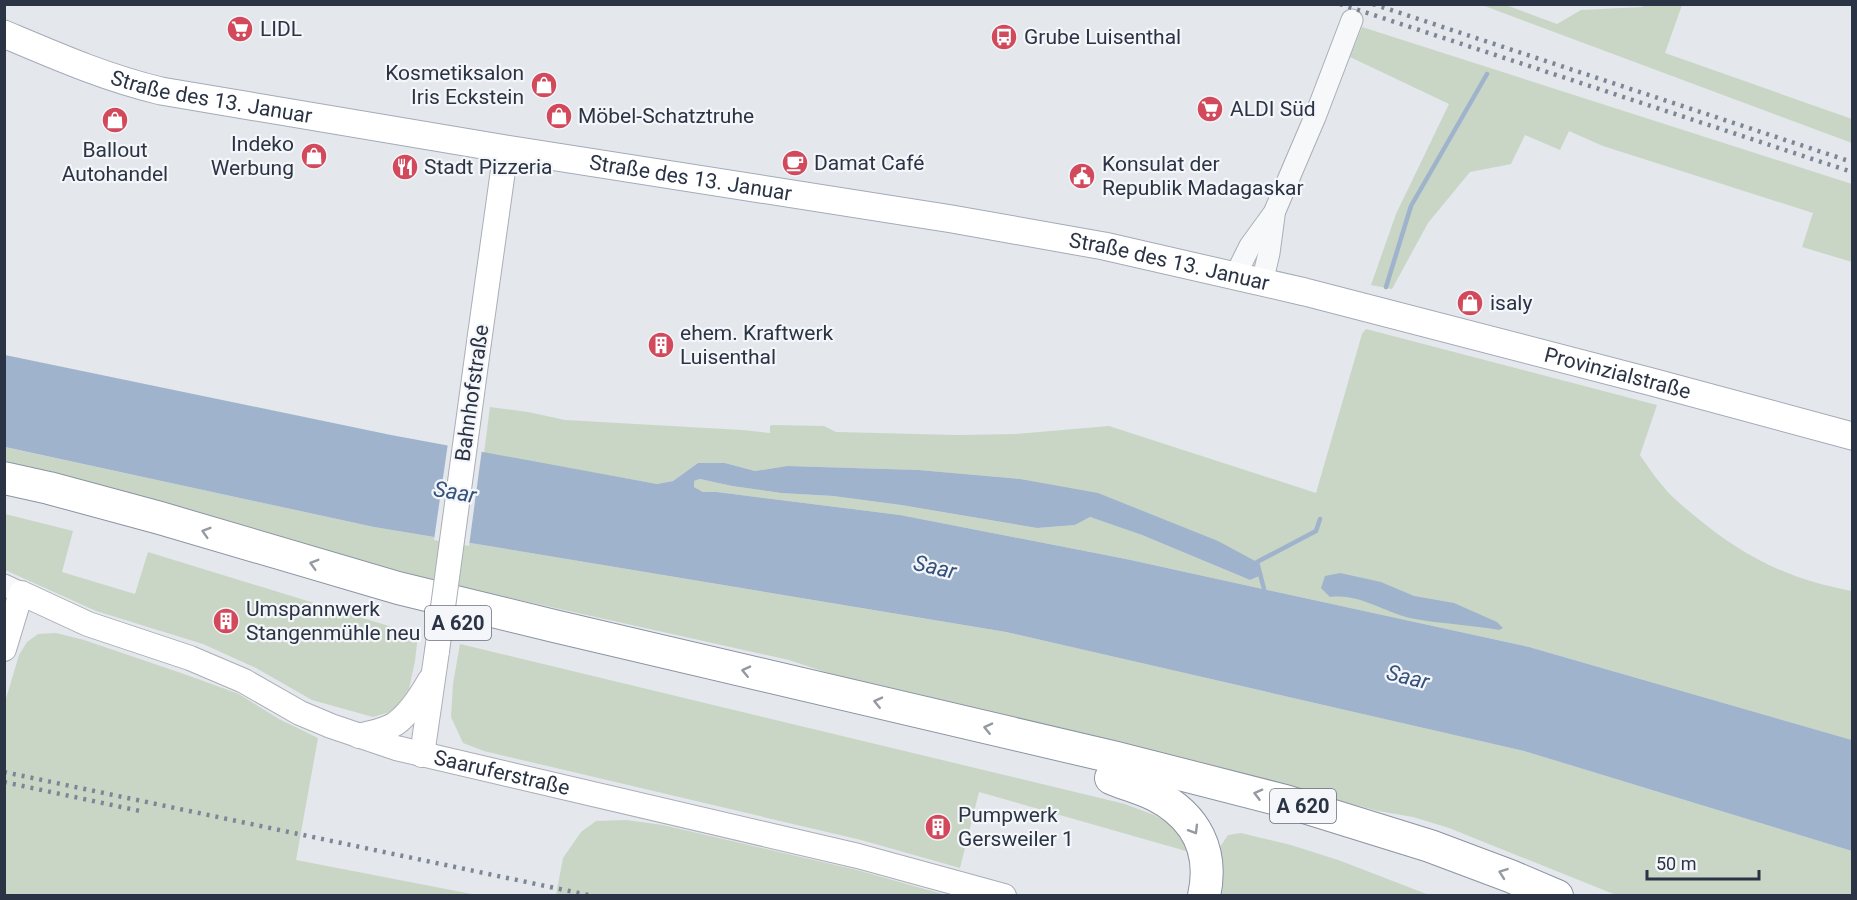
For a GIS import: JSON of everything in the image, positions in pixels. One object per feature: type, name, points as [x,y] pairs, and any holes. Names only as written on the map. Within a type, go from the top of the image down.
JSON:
[{"type":"highway","name":"A 620","points":[[4,478],[160,518],[409,591],[941,728]]},
{"type":"highway","name":"A 620","points":[[4,499],[153,537],[394,608],[1041,751],[1117,758],[1285,801],[1430,846],[1557,896]]},
{"type":"highway","name":"A 620","points":[[1041,751],[1111,778],[1277,820],[1411,862],[1503,896]]},
{"type":"highway","points":[[1111,778],[1155,795],[1175,807],[1188,820],[1204,849],[1207,865],[1207,884],[1204,896]]},
{"type":"main road","name":"Straße des 13. Januar","points":[[4,34],[96,72],[141,86],[506,149],[964,221],[1104,246],[1381,312]]},
{"type":"main road","name":"Bahnhofstraße","points":[[422,755],[506,149]]},
{"type":"main road","name":"Provinzialstraße","points":[[1381,312],[1852,435]]},
{"type":"main road","points":[[4,649],[13,589]]},
{"type":"main road","name":"Saaruferstraße","points":[[13,589],[88,624],[190,658],[244,681],[300,713],[359,736],[422,755],[858,856],[1004,896]]},
{"type":"main road","name":"Bahnhofstraße","points":[[359,736],[395,724],[419,699],[435,662]]},
{"type":"street","points":[[1250,280],[1269,253],[1274,213],[1315,117],[1352,20]]},
{"type":"green space","points":[[1482,5],[1506,5],[1557,24],[1581,10],[1642,7],[1644,5],[1682,5],[1665,53],[1852,119],[1852,143]]},
{"type":"green space","points":[[1362,27],[1852,184],[1852,262],[1802,247],[1813,213],[1603,146],[1569,131],[1560,150],[1525,135],[1511,164],[1470,172],[1428,223],[1392,289],[1371,285],[1396,214],[1449,104],[1350,57]]},
{"type":"green space","points":[[1366,329],[1657,405],[1640,455],[1674,498],[1732,544],[1769,565],[1808,580],[1852,591],[1852,740],[1529,647],[1126,559],[900,515],[703,492],[694,487],[694,481],[700,479],[781,493],[833,496],[901,505],[1037,528],[1075,525],[1090,517],[1142,535],[1250,580],[1262,575],[1020,479],[919,470],[787,466],[755,471],[725,463],[698,463],[673,481],[657,484],[484,453],[490,407],[565,420],[770,433],[772,425],[824,426],[836,432],[958,435],[1015,434],[1109,426],[1316,493],[1362,334]]},
{"type":"green space","points":[[4,447],[374,527],[1006,632],[1524,751],[1852,851],[1852,895],[1616,895],[1449,828],[1413,817],[1378,811],[1176,757],[837,676],[789,660],[415,575],[5,461]]},
{"type":"green space","points":[[5,514],[73,531],[62,572],[135,594],[148,552],[418,635],[409,689],[393,711],[373,717],[312,700],[256,668],[203,644],[96,611],[5,570]]},
{"type":"green space","points":[[56,633],[84,640],[239,694],[279,719],[318,738],[296,860],[477,895],[5,895],[5,702],[19,655],[27,642],[38,634]]},
{"type":"green space","points":[[460,644],[1125,804],[1154,815],[1175,827],[1193,853],[979,792],[960,868],[861,840],[484,751],[463,743],[451,717],[453,684]]},
{"type":"green space","points":[[626,820],[663,825],[857,870],[946,895],[556,895],[563,858],[581,832],[596,821]]},
{"type":"green space","points":[[1241,833],[1291,845],[1341,861],[1429,895],[1220,896],[1222,883],[1220,847],[1228,835]]},
{"type":"water","name":"Saar","points":[[5,355],[391,435],[657,484],[673,481],[698,463],[725,463],[755,471],[787,466],[919,470],[1020,479],[1098,493],[1218,541],[1257,562],[1262,575],[1250,580],[1142,535],[1090,517],[1075,525],[1037,528],[901,505],[833,496],[781,493],[700,479],[694,481],[694,487],[703,492],[900,515],[1126,559],[1529,647],[1852,740],[1852,851],[1524,751],[1006,632],[374,527],[5,447]]},
{"type":"water","points":[[1340,573],[1381,582],[1414,596],[1454,603],[1497,622],[1503,628],[1499,630],[1415,619],[1352,598],[1330,597],[1321,588],[1325,576]]},
{"type":"pier","points":[[448,443],[482,449],[469,546],[434,540]]},
{"type":"waterway","points":[[1386,287],[1411,206],[1487,74]]},
{"type":"waterway","points":[[1263,593],[1257,562],[1316,531],[1320,519]]},
{"type":"railway","points":[[1340,4],[1852,172]]},
{"type":"railway","points":[[1373,4],[1852,162]]},
{"type":"railway","points":[[4,772],[593,896]]},
{"type":"railway","points":[[4,782],[140,811]]},
{"type":"place","name":"LIDL","points":[[240,29]]},
{"type":"place","name":"Grube Luisenthal","points":[[1004,37]]},
{"type":"place","name":"Kosmetiksalon Iris Eckstein","points":[[544,85]]},
{"type":"place","name":"ALDI Süd","points":[[1210,109]]},
{"type":"place","name":"Möbel-Schatztruhe","points":[[559,116]]},
{"type":"place","name":"Ballout Autohandel","points":[[115,120]]},
{"type":"place","name":"Indeko Werbung","points":[[314,156]]},
{"type":"place","name":"Damat Café","points":[[795,163]]},
{"type":"place","name":"Stadt Pizzeria","points":[[405,167]]},
{"type":"place","name":"Konsulat der Republik Madagaskar","points":[[1082,176]]},
{"type":"place","name":"isaly","points":[[1470,303]]},
{"type":"place","name":"ehem. Kraftwerk Luisenthal","points":[[661,345]]},
{"type":"place","name":"Umspannwerk Stangenmühle neu","points":[[226,621]]},
{"type":"place","name":"Pumpwerk Gersweiler 1","points":[[938,827]]}]
